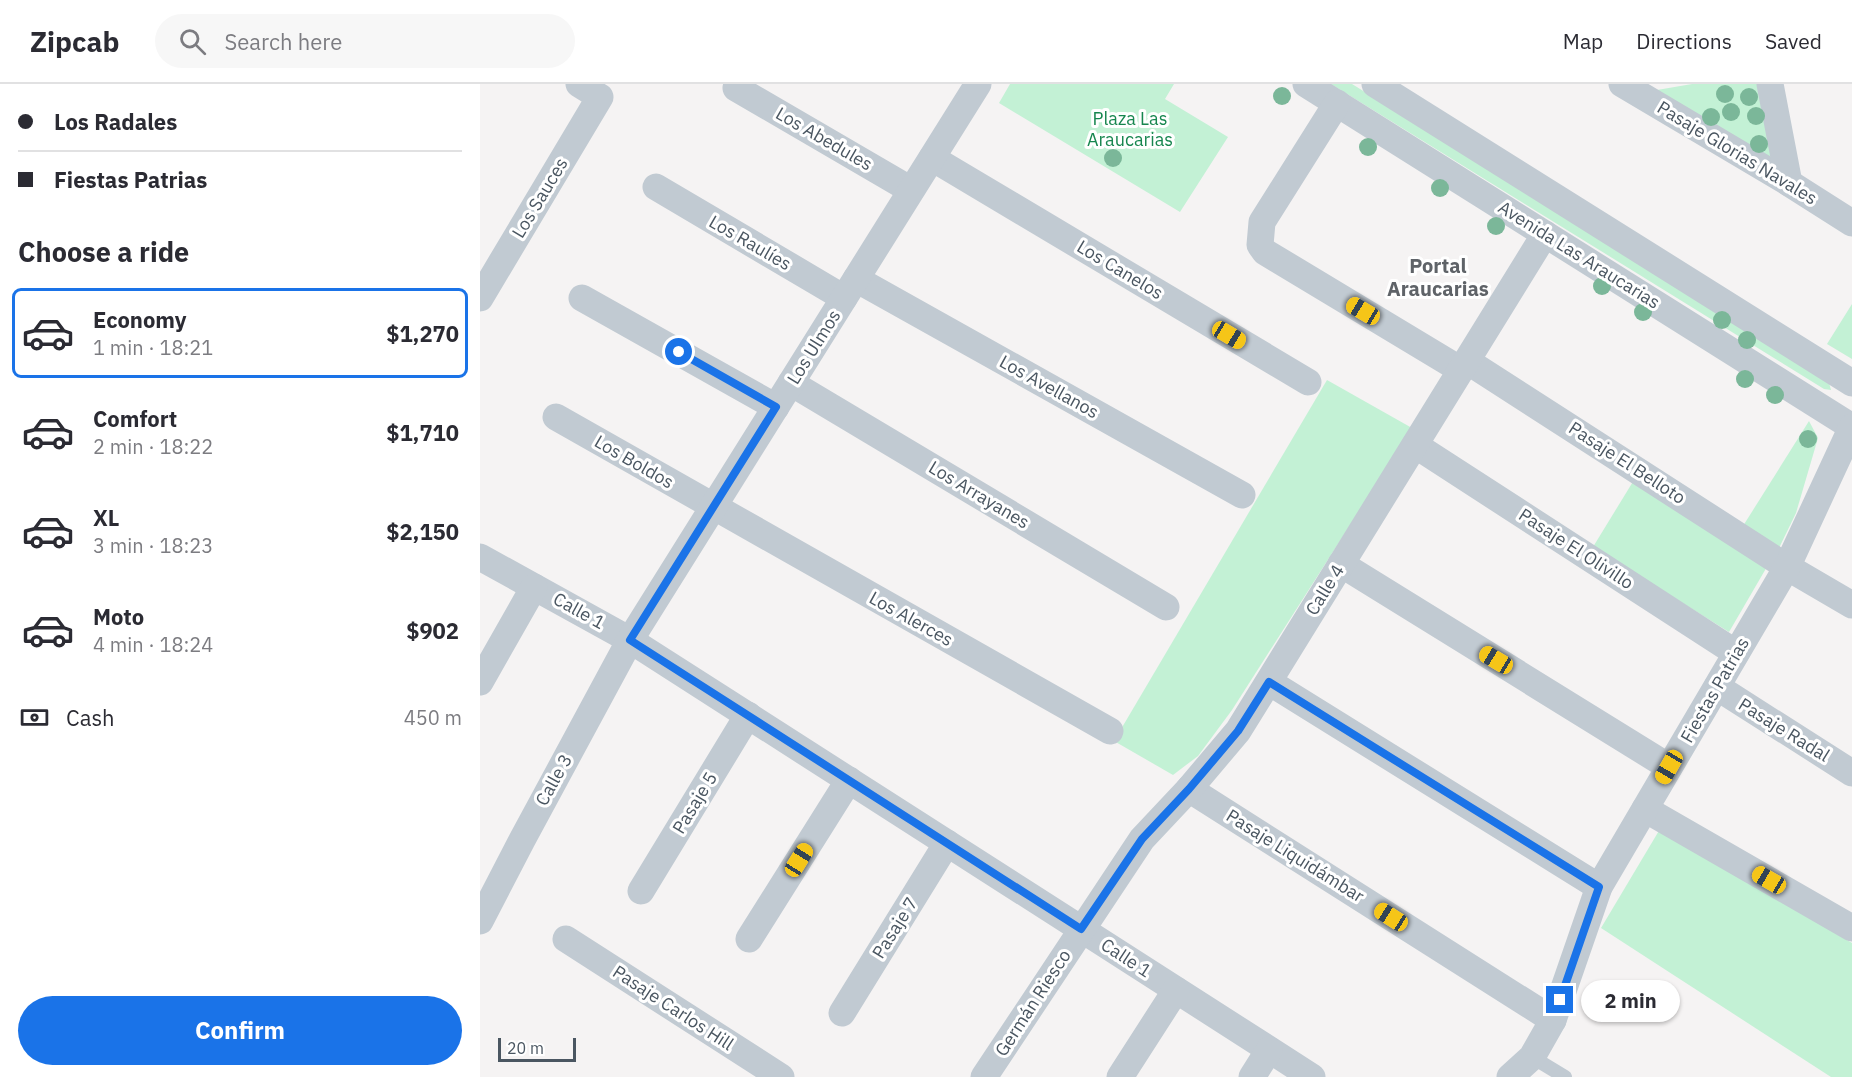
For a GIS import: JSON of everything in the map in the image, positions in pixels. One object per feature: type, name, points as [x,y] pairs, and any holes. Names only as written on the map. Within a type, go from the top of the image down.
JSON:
[{"type":"street","name":"Los Ulmos","points":[[630,640],[978,84]]},
{"type":"street","name":"Avenida Las Araucarias","points":[[1306,84],[1852,427]]},
{"type":"street","name":"Avenida Las Araucarias","points":[[1375,84],[1852,383]]},
{"type":"street","name":"Pasaje Glorias Navales","points":[[1622,84],[1645,92],[1852,223]]},
{"type":"street","points":[[1770,84],[1789,183]]},
{"type":"street","name":"Los Abedules","points":[[736,87],[911,190]]},
{"type":"street","name":"Los Sauces","points":[[480,298],[590,91]]},
{"type":"street","name":"Pasaje El Belloto","points":[[1337,103],[1262,222],[1260,245],[1265,252],[1464,366],[1852,605]]},
{"type":"street","name":"Los Canelos","points":[[932,158],[1308,382]]},
{"type":"street","name":"Los Raulíes","points":[[656,188],[850,289]]},
{"type":"street","name":"Calle 4","points":[[1081,929],[1142,839],[1189,789],[1238,731],[1545,234]]},
{"type":"street","name":"Los Avellanos","points":[[850,289],[1242,495]]},
{"type":"street","points":[[582,298],[776,407]]},
{"type":"street","name":"Los Arrayanes","points":[[791,383],[1166,607]]},
{"type":"street","name":"Los Boldos","points":[[556,417],[713,507]]},
{"type":"street","name":"Fiestas Patrias","points":[[1510,1077],[1532,1057],[1553,1020],[1599,887],[1787,567],[1852,427]]},
{"type":"street","name":"Pasaje El Olivillo","points":[[1415,445],[1736,653]]},
{"type":"street","name":"Los Alerces","points":[[713,507],[1110,731]]},
{"type":"street","name":"Calle 1","points":[[480,557],[630,640],[1312,1077]]},
{"type":"street","points":[[1341,564],[1669,767]]},
{"type":"street","points":[[480,682],[534,587]]},
{"type":"street","name":"Calle 3","points":[[482,915],[630,640]]},
{"type":"street","points":[[1269,682],[1599,887]]},
{"type":"street","name":"Pasaje Radal","points":[[1717,687],[1852,773]]},
{"type":"street","name":"Pasaje 5","points":[[641,891],[748,716]]},
{"type":"street","points":[[749,939],[849,780]]},
{"type":"street","name":"Pasaje Liquidámbar","points":[[1189,789],[1553,1020]]},
{"type":"street","points":[[1645,809],[1852,928]]},
{"type":"street","name":"Pasaje 7","points":[[842,1013],[947,843]]},
{"type":"street","name":"Germán Riesco","points":[[984,1077],[1081,929]]},
{"type":"street","name":"Pasaje Carlos Hill","points":[[566,939],[781,1077]]},
{"type":"street","points":[[1120,1077],[1176,990]]},
{"type":"street","points":[[1252,1077],[1269,1050]]},
{"type":"lane","points":[[1532,1057],[1565,1077]]},
{"type":"green space","name":"Plaza Las Araucarias","points":[[1010,84],[1174,84],[1165,99],[1228,137],[1180,212],[999,103]]},
{"type":"green space","points":[[1331,84],[1352,84],[1828,379],[1831,390],[1824,389]]},
{"type":"green space","points":[[1692,84],[1758,84],[1776,164],[1657,90]]},
{"type":"green space","points":[[1852,304],[1852,359],[1827,344]]},
{"type":"green space","points":[[1327,380],[1412,428],[1232,710],[1198,756],[1173,775],[1114,741]]},
{"type":"green space","points":[[1809,421],[1818,438],[1796,513],[1779,548],[1743,526]]},
{"type":"green space","points":[[1634,480],[1768,565],[1729,632],[1593,547]]},
{"type":"green space","points":[[1660,829],[1852,943],[1852,1077],[1831,1077],[1601,928]]},
{"type":"district","name":"Portal Araucarias","points":[[1438,278]]},
{"type":"route","points":[[679,352],[776,407],[630,640],[1081,929],[1142,839],[1189,789],[1238,731],[1269,682],[1599,887],[1560,1000]]}]
